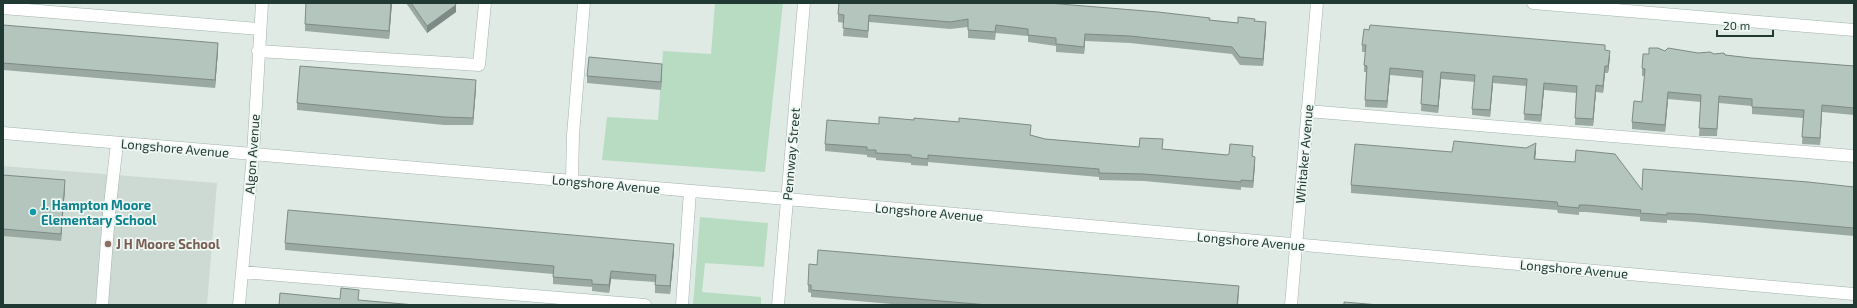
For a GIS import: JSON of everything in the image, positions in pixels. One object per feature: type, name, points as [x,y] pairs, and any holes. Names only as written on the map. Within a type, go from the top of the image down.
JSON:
[{"type":"street","name":"Algon Avenue","points":[[239,305],[253,155],[262,3]]},
{"type":"street","points":[[258,51],[479,65],[485,3]]},
{"type":"street","points":[[572,181],[573,135],[584,3]]},
{"type":"street","name":"Pennway Street","points":[[778,305],[804,3]]},
{"type":"street","name":"Whitaker Avenue","points":[[1291,305],[1317,3]]},
{"type":"street","points":[[1533,3],[1854,30]]},
{"type":"street","points":[[3,8],[260,29]]},
{"type":"street","points":[[1308,111],[1854,156]]},
{"type":"street","name":"Longshore Avenue","points":[[3,133],[787,199],[1854,294]]},
{"type":"street","points":[[102,305],[109,214],[117,143]]},
{"type":"street","points":[[682,305],[690,191]]},
{"type":"street","points":[[242,272],[645,305]]},
{"type":"shaded area","name":"J H Moore School","points":[[3,166],[217,183],[207,305],[3,305]]},
{"type":"green space","points":[[715,3],[783,3],[765,172],[602,160],[607,117],[658,120],[663,51],[711,54]]},
{"type":"green space","points":[[700,217],[768,223],[764,267],[705,263],[702,292],[761,297],[761,305],[693,305]]},
{"type":"building","points":[[306,3],[391,3],[389,31],[305,24]]},
{"type":"building","points":[[411,3],[455,3],[456,5],[427,26]]},
{"type":"building","points":[[839,3],[1048,3],[1158,12],[1238,23],[1238,17],[1255,19],[1254,21],[1266,22],[1263,59],[1240,57],[1232,47],[1130,36],[1085,34],[1084,47],[1056,44],[1056,38],[1028,35],[1028,29],[996,25],[995,32],[968,30],[968,19],[950,22],[869,15],[868,31],[843,28],[844,15],[838,14]]},
{"type":"building","points":[[3,25],[218,43],[215,80],[3,63]]},
{"type":"building","points":[[1370,25],[1605,45],[1605,50],[1610,51],[1608,66],[1605,66],[1603,86],[1596,85],[1593,119],[1575,118],[1577,86],[1544,83],[1541,115],[1524,114],[1527,79],[1493,76],[1490,110],[1472,109],[1475,75],[1441,72],[1438,106],[1421,104],[1423,71],[1390,68],[1387,101],[1365,100],[1367,66],[1364,65],[1366,45],[1362,45],[1364,29],[1369,30]]},
{"type":"building","points":[[1649,48],[1658,48],[1665,51],[1668,48],[1698,53],[1724,53],[1725,55],[1751,58],[1854,66],[1854,108],[1822,105],[1820,138],[1802,137],[1804,110],[1752,107],[1752,99],[1719,96],[1717,129],[1699,128],[1701,95],[1668,92],[1665,125],[1632,122],[1634,101],[1642,102],[1645,69],[1642,68],[1643,54],[1649,54]]},
{"type":"building","points":[[589,57],[662,64],[661,82],[587,76]]},
{"type":"building","points":[[300,66],[476,80],[473,118],[444,117],[297,103]]},
{"type":"building","points":[[879,117],[959,122],[959,118],[1031,125],[1030,135],[1045,139],[1139,147],[1140,138],[1163,139],[1162,149],[1227,155],[1229,154],[1230,144],[1253,146],[1252,156],[1255,157],[1253,181],[1241,180],[1241,182],[1144,174],[1099,173],[1099,169],[928,155],[928,159],[911,157],[911,155],[876,153],[876,150],[867,150],[867,147],[825,144],[827,120],[879,124]]},
{"type":"building","points":[[1454,141],[1526,148],[1536,143],[1534,159],[1575,162],[1576,150],[1615,154],[1642,190],[1643,169],[1854,187],[1854,228],[1695,214],[1667,213],[1667,215],[1640,213],[1641,210],[1586,205],[1579,205],[1579,208],[1558,206],[1557,202],[1351,185],[1355,144],[1452,152]]},
{"type":"building","name":"J. Hampton Moore Elementary School","points":[[3,175],[65,180],[61,234],[3,229]]},
{"type":"building","points":[[288,210],[674,244],[670,286],[655,285],[656,275],[611,271],[609,285],[592,284],[592,280],[553,277],[554,266],[285,243]]},
{"type":"building","points":[[818,250],[1239,286],[1237,305],[988,305],[811,290],[811,285],[808,285],[809,264],[817,265]]},
{"type":"building","points":[[341,288],[359,290],[358,300],[415,305],[279,305],[280,293],[340,299]]},
{"type":"building","points":[[1344,302],[1379,305],[1344,305]]},
{"type":"place","name":"J. Hampton Moore Elementary School","points":[[33,212]]},
{"type":"place","name":"J H Moore School","points":[[108,244]]}]
